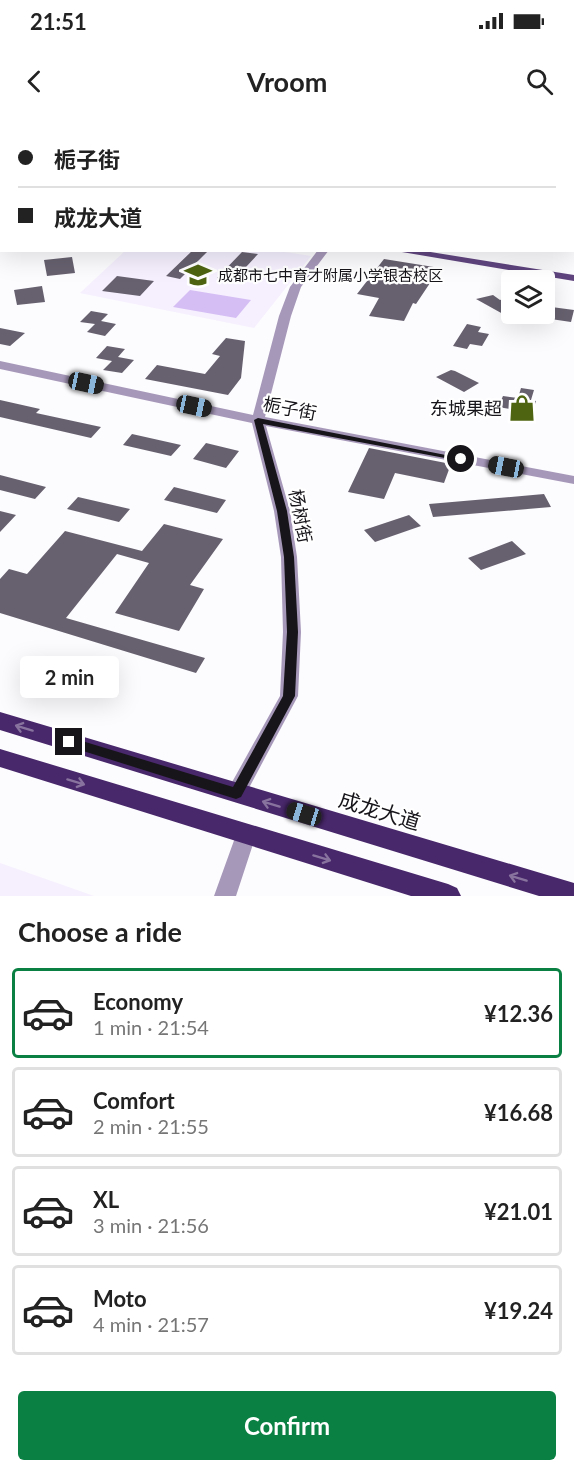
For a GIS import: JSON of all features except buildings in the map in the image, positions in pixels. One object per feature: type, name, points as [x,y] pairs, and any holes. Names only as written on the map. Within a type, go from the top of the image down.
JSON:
[{"type":"highway","name":"成龙大道","points":[[0,721],[574,895]]},
{"type":"highway","points":[[0,758],[447,896]]},
{"type":"main road","points":[[408,252],[574,278]]},
{"type":"main road","points":[[460,252],[574,270]]},
{"type":"street","name":"杨树街","points":[[236,794],[289,696],[292,632],[289,557],[282,511],[258,420],[285,316],[296,287],[322,252]]},
{"type":"street","name":"栀子街","points":[[0,364],[258,420],[574,480]]},
{"type":"street","points":[[225,896],[246,835]]},
{"type":"shaded area","name":"成都市七中育才附属小学银杏校区","points":[[124,252],[285,252],[311,256],[254,328],[80,293]]},
{"type":"shaded area","points":[[190,290],[251,300],[236,318],[173,307]]},
{"type":"shaded area","points":[[0,863],[94,896],[0,896]]},
{"type":"place","name":"成都市七中育才附属小学银杏校区","points":[[198,275]]},
{"type":"place","name":"东城果超","points":[[522,408]]},
{"type":"route","points":[[69,742],[236,794],[289,696],[292,632],[289,557],[282,511],[258,420],[461,459]]}]
